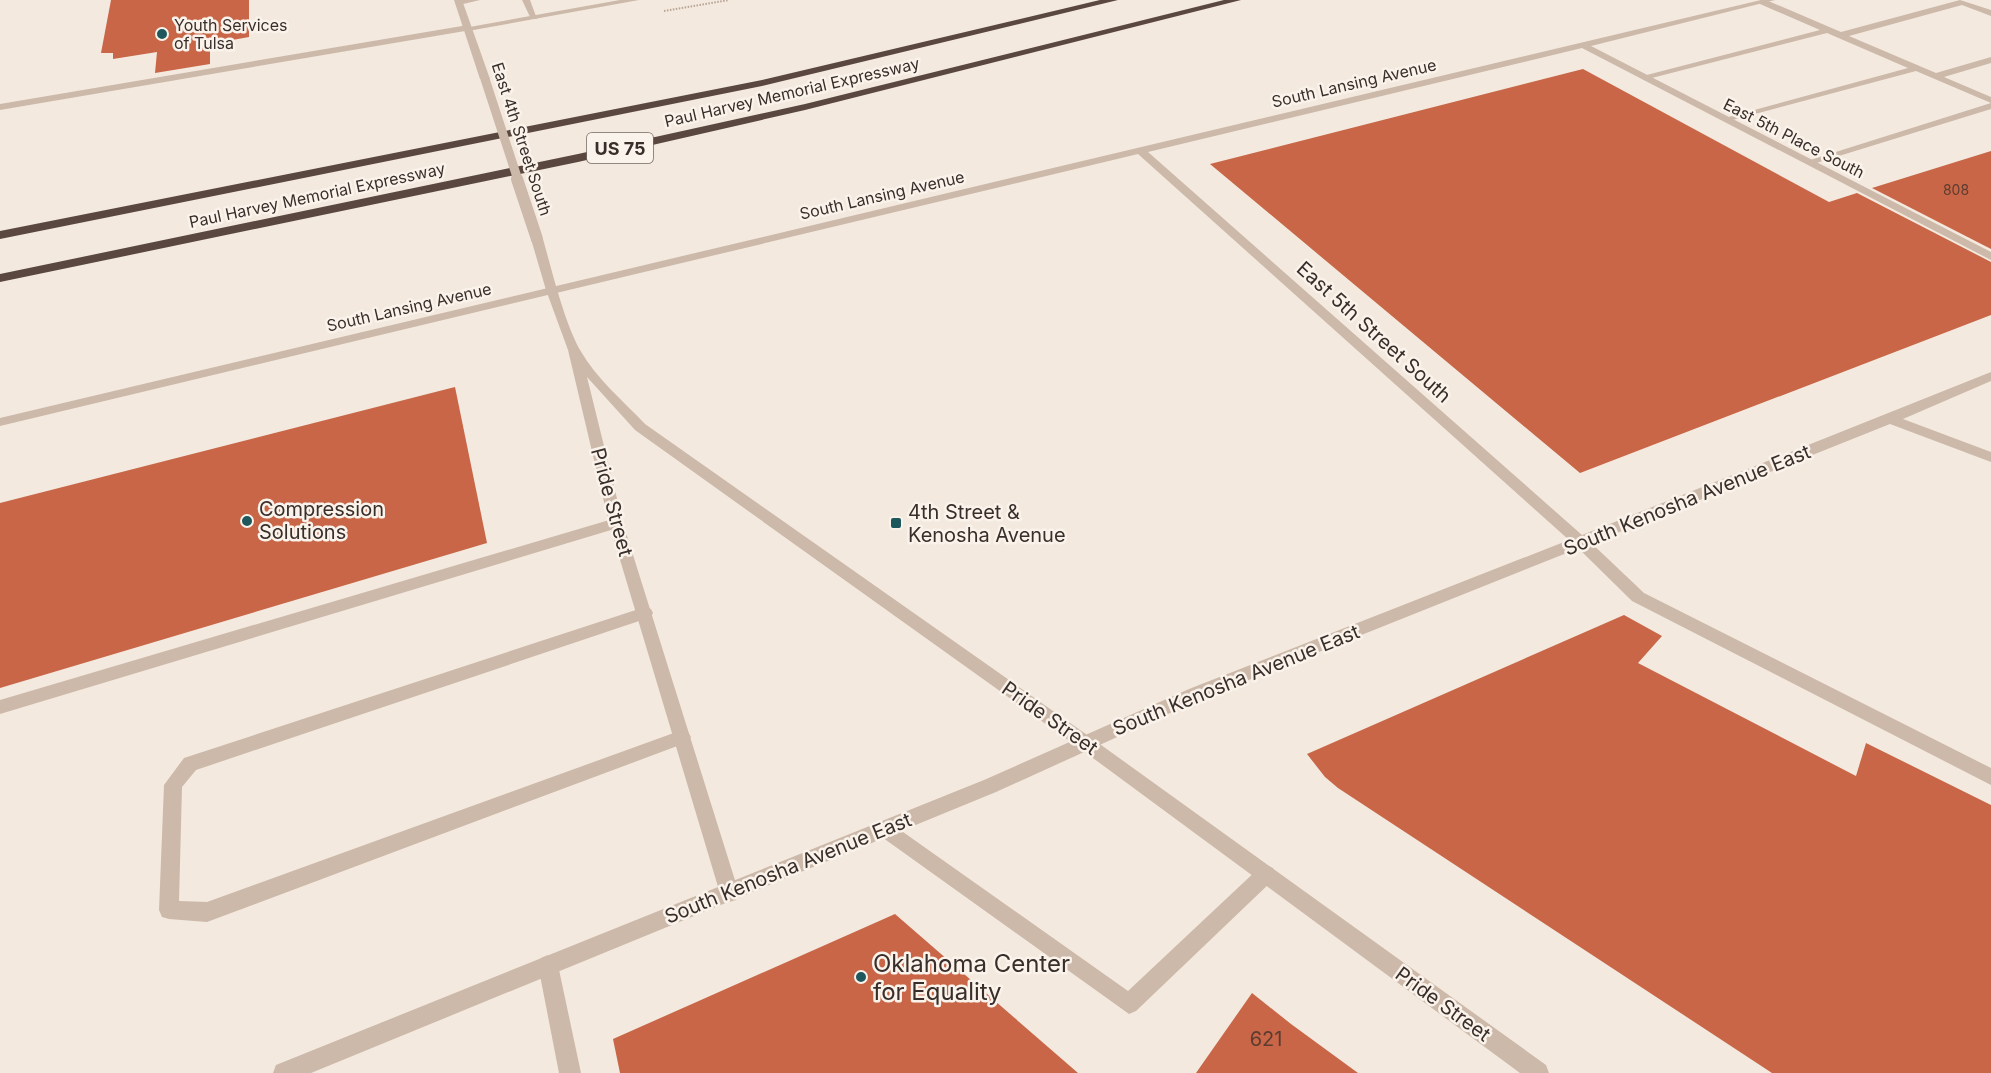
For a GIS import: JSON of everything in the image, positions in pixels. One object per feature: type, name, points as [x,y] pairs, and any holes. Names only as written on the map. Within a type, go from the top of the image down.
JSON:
[{"type":"highway","name":"Paul Harvey Memorial Expressway","points":[[0,235],[617,114],[762,83],[1113,0]]},
{"type":"highway","name":"Paul Harvey Memorial Expressway","points":[[0,278],[578,158],[805,107],[1236,0]]},
{"type":"street","points":[[459,1],[476,0]]},
{"type":"street","points":[[526,0],[534,17]]},
{"type":"street","points":[[0,107],[635,0]]},
{"type":"street","name":"East 4th Street South","points":[[459,1],[552,290]]},
{"type":"street","points":[[1767,1],[1828,30],[1991,100]]},
{"type":"street","name":"South Lansing Avenue","points":[[0,422],[1767,1]]},
{"type":"street","points":[[1840,35],[1962,2],[1991,13]]},
{"type":"street","points":[[1644,77],[1828,30]]},
{"type":"street","name":"East 5th Place South","points":[[1583,45],[1991,257]]},
{"type":"street","points":[[1936,76],[1991,60]]},
{"type":"street","points":[[1728,120],[1917,68]]},
{"type":"street","points":[[1809,162],[1991,106]]},
{"type":"street","name":"East 5th Street South","points":[[1141,151],[1581,542],[1638,597],[1991,777]]},
{"type":"street","name":"Pride Street","points":[[552,290],[574,350],[616,523],[729,893]]},
{"type":"street","name":"Pride Street","points":[[574,350],[599,384],[640,427],[1084,742],[1538,1073]]},
{"type":"street","name":"South Kenosha Avenue East","points":[[284,1073],[990,786],[1084,742],[1196,694],[1890,419],[1991,376]]},
{"type":"street","points":[[1890,419],[1991,457]]},
{"type":"street","points":[[0,707],[616,523]]},
{"type":"street","points":[[645,613],[190,764],[173,785],[169,910],[207,912],[682,737]]},
{"type":"street","points":[[886,829],[1129,1004],[1266,874]]},
{"type":"street","points":[[548,965],[570,1073]]},
{"type":"building","name":"Youth Services of Tulsa","points":[[111,0],[249,0],[249,37],[210,44],[210,64],[155,73],[157,52],[113,59],[113,53],[101,53]]},
{"type":"building","points":[[1583,69],[1829,202],[1857,193],[1991,262],[1991,315],[1580,473],[1210,164]]},
{"type":"building","points":[[1991,151],[1991,249],[1872,188]]},
{"type":"building","name":"Compression Solutions","points":[[455,387],[487,543],[0,688],[0,503]]},
{"type":"building","points":[[1624,615],[1662,636],[1638,663],[1856,776],[1866,743],[1991,805],[1991,1073],[1772,1073],[1338,788],[1325,777],[1307,754]]},
{"type":"building","name":"Oklahoma Center for Equality","points":[[895,914],[1078,1073],[620,1073],[613,1039]]},
{"type":"building","points":[[1252,993],[1291,1024],[1358,1073],[1196,1073]]},
{"type":"place","name":"Youth Services of Tulsa","points":[[162,34]]},
{"type":"place","name":"Compression Solutions","points":[[247,521]]},
{"type":"place","name":"4th Street & Kenosha Avenue","points":[[896,523]]},
{"type":"place","name":"Oklahoma Center for Equality","points":[[861,977]]}]
